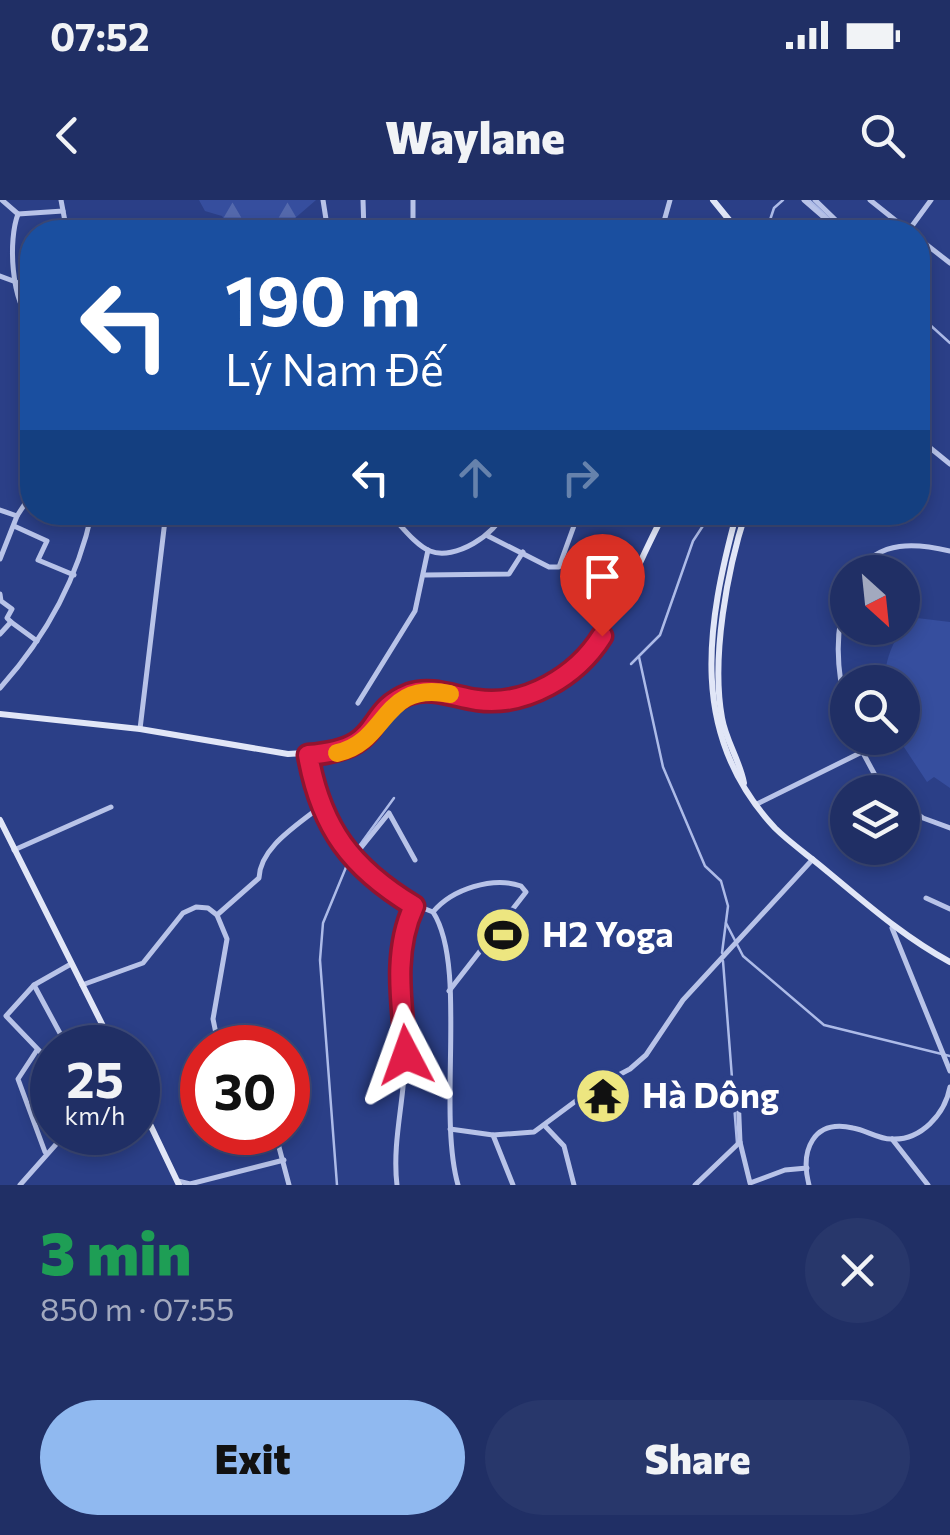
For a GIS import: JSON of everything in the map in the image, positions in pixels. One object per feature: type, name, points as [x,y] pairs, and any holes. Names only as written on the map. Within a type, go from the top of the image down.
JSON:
[{"type":"main road","points":[[713,200],[729,220]]},
{"type":"main road","points":[[0,714],[140,729],[308,755],[351,750],[397,702],[413,693],[490,701],[536,690],[568,674],[602,636],[658,525]]},
{"type":"main road","points":[[738,525],[714,628],[710,683],[718,735],[738,779],[784,836],[892,928],[950,962]]},
{"type":"main road","points":[[0,820],[102,1025]]},
{"type":"main road","points":[[160,1144],[179,1183]]},
{"type":"street","points":[[2,200],[18,214]]},
{"type":"street","points":[[63,200],[64,220]]},
{"type":"street","points":[[804,200],[829,220]]},
{"type":"street","points":[[815,200],[833,220]]},
{"type":"street","points":[[870,200],[894,220]]},
{"type":"street","points":[[18,214],[50,208],[63,211]]},
{"type":"street","points":[[18,214],[16,282],[20,299]]},
{"type":"street","points":[[0,276],[16,282]]},
{"type":"street","points":[[930,448],[950,464]]},
{"type":"street","points":[[0,510],[17,516]]},
{"type":"street","points":[[0,559],[20,511]]},
{"type":"street","points":[[0,688],[37,641],[74,575],[88,525]]},
{"type":"street","points":[[140,729],[164,525]]},
{"type":"street","points":[[402,525],[428,550],[452,550],[488,536],[495,525]]},
{"type":"street","points":[[488,536],[548,567],[559,567],[574,525]]},
{"type":"street","points":[[14,526],[47,542],[38,560],[74,575]]},
{"type":"street","points":[[879,555],[888,548],[918,544],[950,551]]},
{"type":"street","points":[[358,703],[414,614],[428,550]]},
{"type":"street","points":[[425,575],[502,576],[513,572],[523,552]]},
{"type":"street","points":[[0,594],[1,601],[12,609],[7,618],[37,641]]},
{"type":"street","points":[[0,634],[12,622]]},
{"type":"street","points":[[308,755],[321,806],[351,860],[374,881],[414,906],[432,912]]},
{"type":"street","points":[[757,804],[856,755]]},
{"type":"street","points":[[217,915],[258,878],[260,864],[281,838],[321,806]]},
{"type":"street","points":[[14,850],[112,807]]},
{"type":"street","points":[[351,860],[390,813],[415,860]]},
{"type":"street","points":[[920,816],[950,828]]},
{"type":"street","points":[[450,1130],[494,1135],[534,1132],[582,1096],[642,1060],[683,1000],[813,859]]},
{"type":"street","points":[[432,912],[454,894],[482,885],[503,881],[521,886],[526,892],[449,991]]},
{"type":"street","points":[[926,898],[950,909]]},
{"type":"street","points":[[396,1185],[396,1140],[406,1055],[401,954],[404,927],[414,906]]},
{"type":"street","points":[[82,985],[144,963],[189,909],[202,907],[217,915],[226,939],[214,1025]]},
{"type":"street","points":[[432,912],[448,956],[450,1130],[458,1185]]},
{"type":"street","points":[[892,928],[950,1070]]},
{"type":"street","points":[[30,1044],[6,1020],[34,985],[71,964]]},
{"type":"street","points":[[34,985],[56,1025]]},
{"type":"street","points":[[30,1057],[21,1068],[19,1089],[30,1116]]},
{"type":"street","points":[[892,1140],[915,1134],[934,1120],[950,1086]]},
{"type":"street","points":[[738,1095],[740,1142],[750,1183],[784,1170],[806,1168]]},
{"type":"street","points":[[545,1126],[564,1146],[574,1185]]},
{"type":"street","points":[[809,1185],[806,1168],[812,1137],[826,1128],[857,1128],[892,1140],[928,1185]]},
{"type":"street","points":[[494,1135],[513,1185]]},
{"type":"street","points":[[695,1185],[740,1142]]},
{"type":"street","points":[[20,1185],[43,1155]]},
{"type":"street","points":[[282,1155],[290,1185]]},
{"type":"street","points":[[179,1183],[190,1184],[284,1160]]},
{"type":"green space","points":[[199,200],[316,200],[293,220],[225,220],[205,211]]},
{"type":"green space","points":[[920,618],[950,622],[950,788],[934,777],[927,782],[909,755],[920,755],[920,665],[887,665],[893,645],[920,645]]},
{"type":"waterway","points":[[770,220],[774,208],[783,200]]},
{"type":"waterway","points":[[809,200],[831,220]]},
{"type":"waterway","points":[[930,325],[950,343]]},
{"type":"waterway","points":[[631,664],[660,635],[693,541],[703,525]]},
{"type":"waterway","points":[[639,657],[663,767],[705,866],[721,881],[728,906],[722,953]]},
{"type":"waterway","points":[[354,853],[394,798]]},
{"type":"waterway","points":[[337,1185],[320,960],[323,923],[349,860]]},
{"type":"waterway","points":[[726,923],[743,956],[824,1025],[950,1056]]},
{"type":"waterway","points":[[723,961],[737,1143]]},
{"type":"slow traffic","points":[[337,753],[358,745],[404,696],[422,691],[450,694]]},
{"type":"place","name":"H2 Yoga","points":[[503,935]]},
{"type":"place","name":"Hà Dông","points":[[603,1096]]},
{"type":"route","points":[[406,1055],[401,954],[404,927],[414,906],[374,881],[351,860],[321,806],[308,755],[351,750],[397,702],[413,693],[440,692],[490,701],[546,686],[580,664],[602,636]]}]
